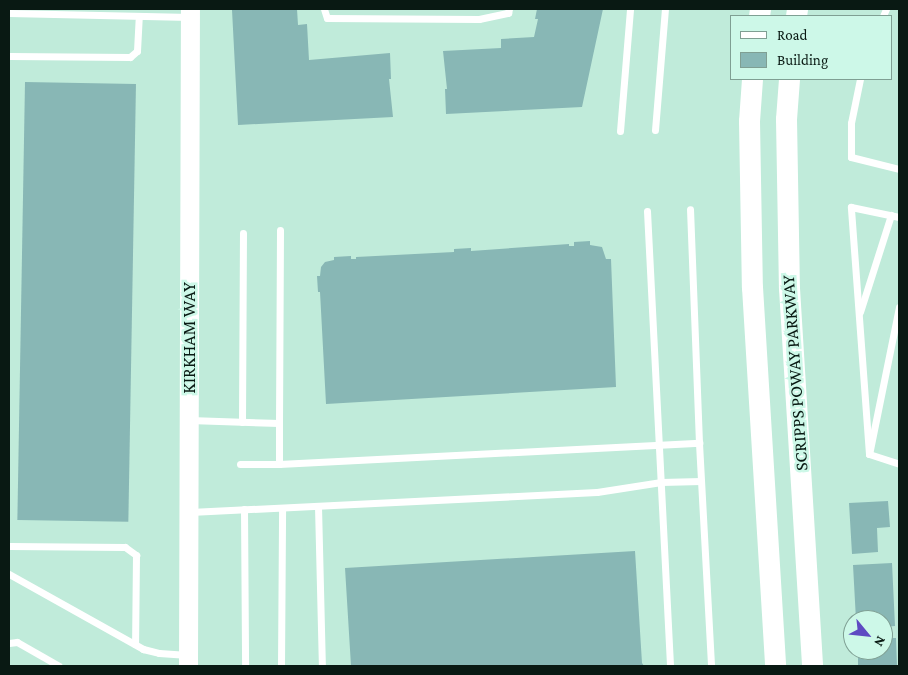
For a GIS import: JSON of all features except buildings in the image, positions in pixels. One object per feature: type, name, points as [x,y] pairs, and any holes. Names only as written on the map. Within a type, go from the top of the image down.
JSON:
[{"type":"main road","name":"KIRKHAM WAY","points":[[188,660],[190,13]]},
{"type":"main road","name":"SCRIPPS POWAY PARKWAY","points":[[752,80],[749,121],[752,287],[774,666]]},
{"type":"main road","name":"SCRIPPS POWAY PARKWAY","points":[[789,80],[786,120],[789,288],[812,666]]},
{"type":"lane","points":[[324,9],[327,18],[479,19],[508,13],[509,9]]},
{"type":"lane","points":[[620,131],[630,9]]},
{"type":"lane","points":[[655,130],[666,9]]},
{"type":"lane","points":[[9,13],[139,16],[190,13]]},
{"type":"lane","points":[[9,56],[130,57],[137,51],[139,16]]},
{"type":"lane","points":[[860,80],[852,123],[852,157],[899,169]]},
{"type":"lane","points":[[869,454],[851,207],[899,217]]},
{"type":"lane","points":[[690,209],[698,443],[711,666]]},
{"type":"lane","points":[[647,211],[670,666]]},
{"type":"lane","points":[[859,317],[891,215]]},
{"type":"lane","points":[[279,464],[280,230]]},
{"type":"lane","points":[[242,422],[243,232]]},
{"type":"lane","points":[[869,454],[899,308]]},
{"type":"lane","points":[[189,420],[279,423]]},
{"type":"lane","points":[[240,464],[279,464],[698,443]]},
{"type":"lane","points":[[869,454],[899,464]]},
{"type":"lane","points":[[189,512],[597,492],[661,482],[700,481]]},
{"type":"lane","points":[[318,506],[322,666]]},
{"type":"lane","points":[[281,666],[282,508]]},
{"type":"lane","points":[[244,509],[245,666]]},
{"type":"lane","points":[[9,546],[125,547],[136,555],[136,644]]},
{"type":"lane","points":[[9,574],[136,644],[159,653],[188,660]]},
{"type":"lane","points":[[9,644],[16,642],[59,666]]}]
